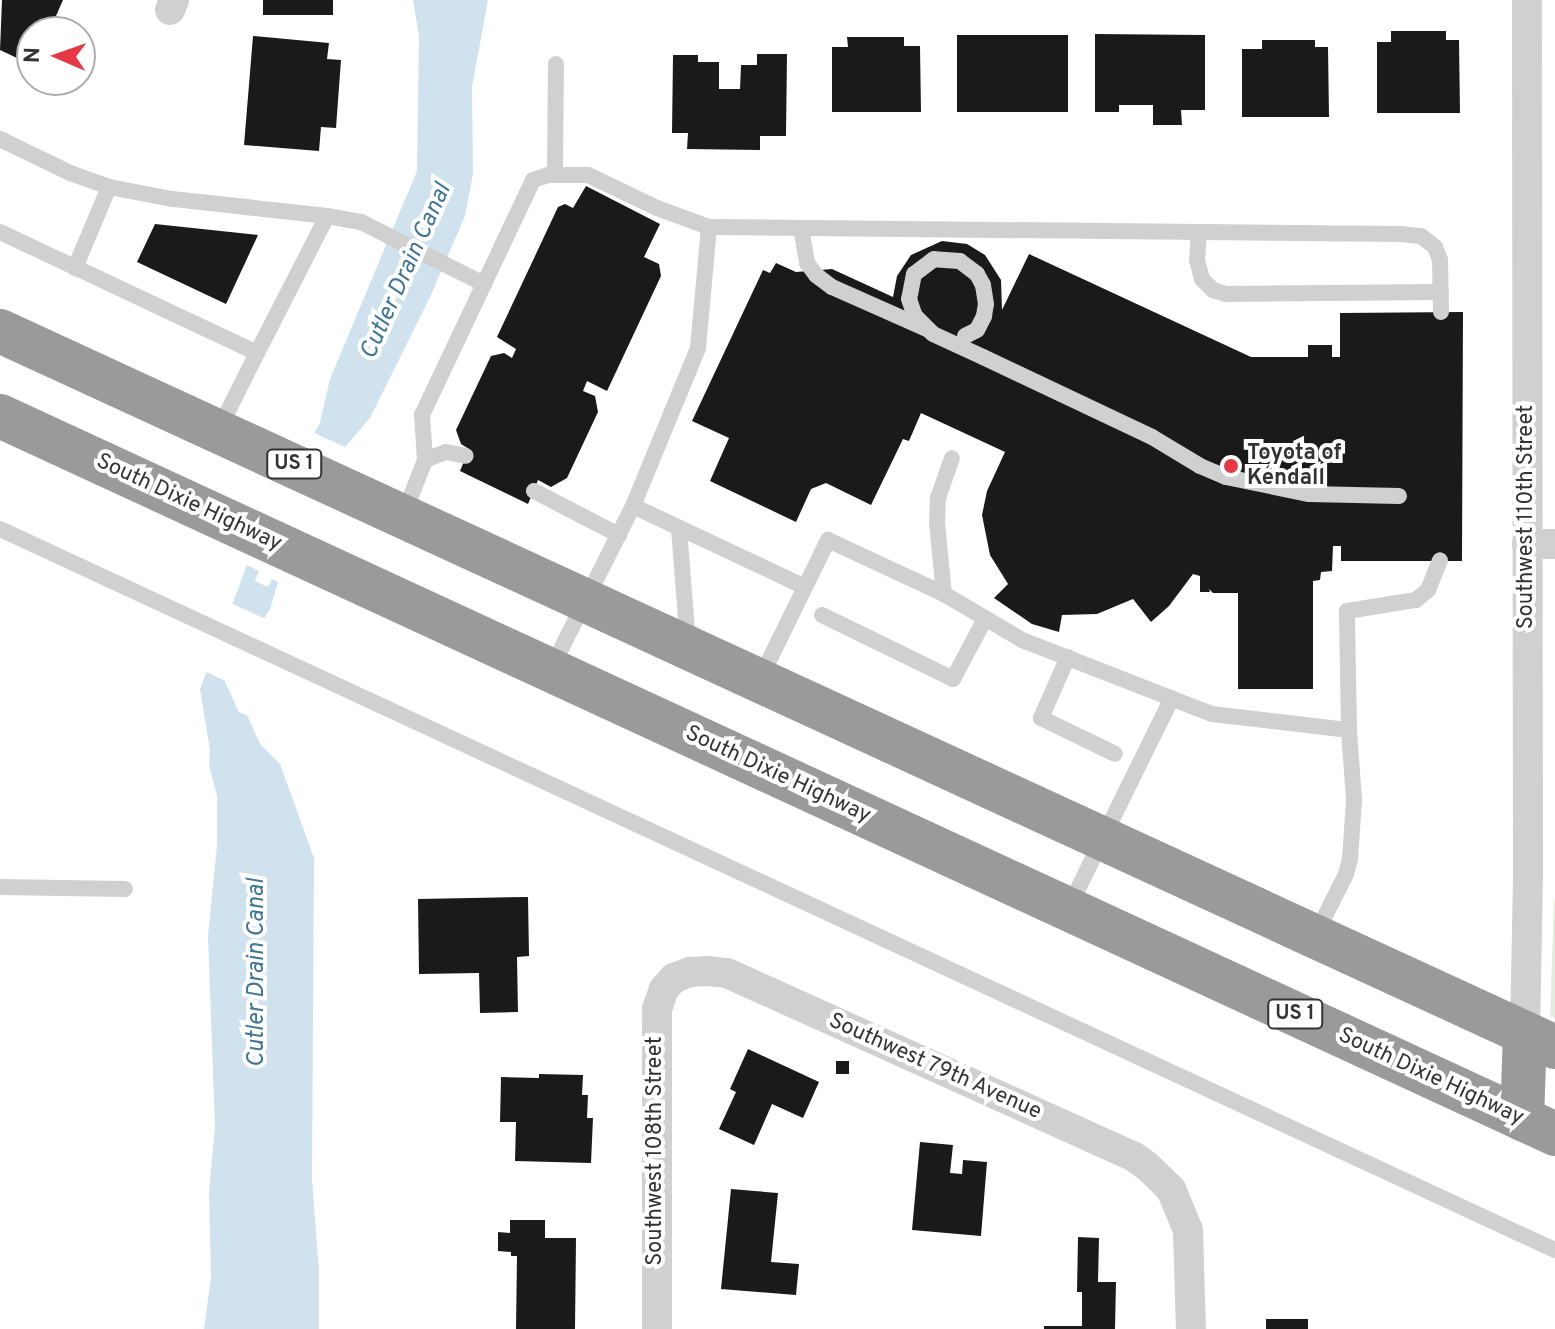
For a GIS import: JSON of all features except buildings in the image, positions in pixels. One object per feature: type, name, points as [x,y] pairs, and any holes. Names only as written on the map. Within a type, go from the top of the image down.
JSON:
[{"type":"highway","name":"US 1","points":[[0,331],[404,514],[1540,1040]]},
{"type":"highway","name":"South Dixie Highway","points":[[0,416],[1538,1127]]},
{"type":"highway","points":[[1538,1127],[1540,1040]]},
{"type":"street","name":"Southwest 110th Street","points":[[1527,0],[1541,544],[1540,1040]]},
{"type":"street","name":"Southwest 79th Avenue","points":[[674,978],[690,972],[727,973],[1133,1156],[1162,1177],[1179,1201],[1190,1244],[1191,1329]]},
{"type":"street","name":"Southwest 108th Street","points":[[657,1329],[657,1009],[664,989],[674,978]]},
{"type":"lane","points":[[555,174],[556,64]]},
{"type":"lane","points":[[0,139],[109,187],[172,199],[361,222],[374,232],[484,284]]},
{"type":"lane","points":[[404,514],[425,460],[422,415],[533,180],[555,174],[588,175],[657,208],[709,227],[1421,236],[1435,247],[1440,260],[1441,312]]},
{"type":"lane","points":[[75,268],[109,187]]},
{"type":"lane","points":[[219,429],[327,216]]},
{"type":"lane","points":[[551,670],[633,506],[698,348],[709,227]]},
{"type":"lane","points":[[801,228],[807,263],[832,287],[933,332],[965,336],[977,330],[984,316],[983,285],[977,274],[960,261],[934,259],[914,274],[909,299],[915,316],[933,334],[1152,437],[1200,466],[1226,477],[1309,494],[1399,496]]},
{"type":"lane","points":[[0,232],[257,353]]},
{"type":"lane","points":[[1199,232],[1197,260],[1202,279],[1213,290],[1226,294],[1441,292]]},
{"type":"lane","points":[[425,460],[446,452],[466,456]]},
{"type":"lane","points":[[944,594],[937,523],[938,498],[952,458]]},
{"type":"lane","points":[[534,491],[619,535]]},
{"type":"lane","points":[[633,506],[805,587]]},
{"type":"lane","points":[[0,529],[1555,1250]]},
{"type":"lane","points":[[679,529],[688,646]]},
{"type":"lane","points":[[760,679],[828,540],[944,594],[984,621],[1212,714],[1349,730]]},
{"type":"lane","points":[[1315,936],[1346,874],[1351,849],[1354,800],[1349,730],[1347,611],[1416,600],[1428,590],[1440,560]]},
{"type":"lane","points":[[822,615],[953,679],[984,621]]},
{"type":"lane","points":[[1068,657],[1041,718],[1115,754]]},
{"type":"lane","points":[[1068,908],[1172,698]]},
{"type":"lane","points":[[0,887],[125,889]]},
{"type":"shaded area","points":[[1555,899],[1555,1018],[1550,1016]]},
{"type":"water","name":"Cutler Drain Canal","points":[[413,0],[488,0],[472,87],[473,174],[465,216],[430,297],[370,418],[345,447],[314,433],[320,423],[330,379],[417,171],[419,36]]},
{"type":"water","name":"Cutler Drain Canal","points":[[247,565],[259,571],[255,581],[268,587],[272,579],[278,582],[270,609],[225,682],[239,712],[247,715],[260,744],[280,764],[314,858],[312,1179],[319,1272],[319,1329],[204,1329],[211,1277],[209,1192],[215,1126],[208,936],[217,846],[217,796],[209,765],[210,750],[200,689]]},
{"type":"pier","points":[[228,602],[268,620],[230,683],[202,670]]},
{"type":"place","name":"Toyota of Kendall","points":[[1231,466]]}]
